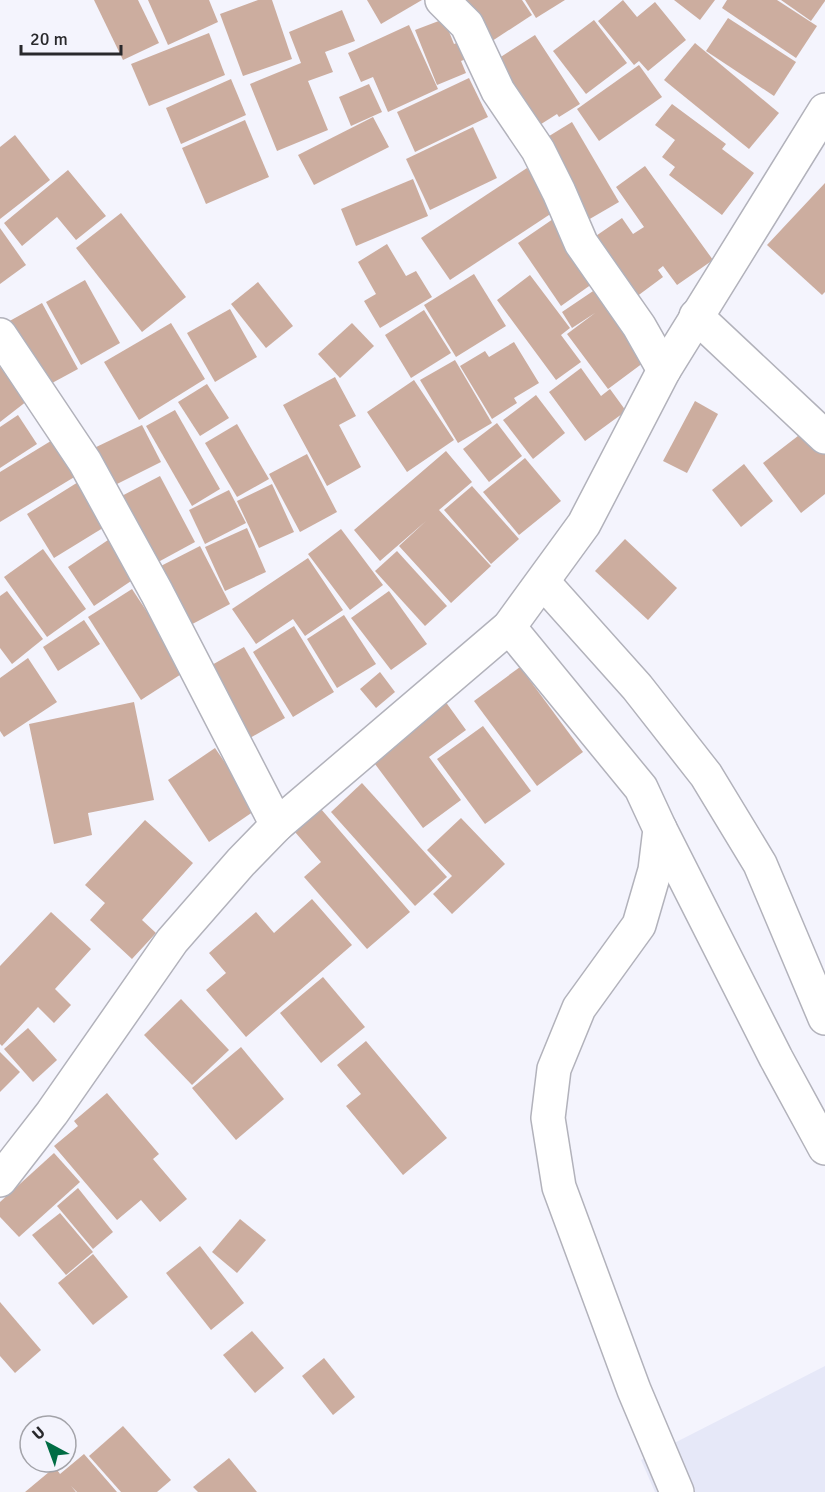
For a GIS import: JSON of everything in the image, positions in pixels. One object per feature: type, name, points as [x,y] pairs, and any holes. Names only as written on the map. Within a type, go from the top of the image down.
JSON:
[{"type":"street","points":[[442,0],[467,25],[498,91],[538,150],[581,243],[639,326],[664,370]]},
{"type":"street","points":[[0,1180],[59,1103],[172,941],[241,862],[277,825],[509,627],[584,524],[664,370],[825,110]]},
{"type":"street","points":[[696,316],[825,436]]},
{"type":"street","points":[[0,335],[85,462],[157,593],[277,825]]},
{"type":"street","points":[[543,582],[637,687],[706,775],[760,864],[825,1018]]},
{"type":"street","points":[[509,627],[641,788],[776,1058],[825,1148]]},
{"type":"street","points":[[660,829],[655,870],[639,925],[579,1008],[554,1069],[548,1118],[559,1187],[634,1390],[677,1492]]},
{"type":"shaded area","points":[[825,1366],[825,1492],[655,1492],[641,1460]]},
{"type":"building","points":[[94,0],[138,0],[159,43],[123,60]]},
{"type":"building","points":[[148,0],[209,0],[218,22],[168,45]]},
{"type":"building","points":[[258,0],[272,0],[292,59],[243,76],[220,14]]},
{"type":"building","points":[[367,0],[422,0],[381,24]]},
{"type":"building","points":[[452,0],[522,0],[532,15],[483,47]]},
{"type":"building","points":[[525,0],[565,0],[536,18]]},
{"type":"building","points":[[623,0],[637,17],[655,2],[686,40],[648,71],[639,61],[634,65],[598,21]]},
{"type":"building","points":[[674,0],[715,0],[700,20]]},
{"type":"building","points":[[727,0],[777,0],[817,26],[796,58],[722,8]]},
{"type":"building","points":[[781,0],[825,0],[825,1],[811,21]]},
{"type":"building","points":[[342,10],[355,41],[325,52],[333,72],[308,81],[328,130],[277,151],[250,84],[301,63],[289,32]]},
{"type":"building","points":[[728,18],[796,62],[774,96],[706,51]]},
{"type":"building","points":[[444,19],[454,44],[469,38],[476,55],[461,61],[466,73],[437,85],[415,30]]},
{"type":"building","points":[[594,20],[627,63],[586,94],[553,51]]},
{"type":"building","points":[[409,25],[438,89],[388,112],[373,77],[361,82],[348,53]]},
{"type":"building","points":[[209,33],[225,75],[149,106],[131,64]]},
{"type":"building","points":[[535,35],[580,104],[559,117],[557,114],[538,126],[496,60]]},
{"type":"building","points":[[695,43],[779,113],[749,149],[664,80]]},
{"type":"building","points":[[639,65],[662,97],[599,141],[577,109]]},
{"type":"building","points":[[469,78],[488,117],[415,152],[397,112]]},
{"type":"building","points":[[231,79],[246,115],[181,144],[166,108]]},
{"type":"building","points":[[369,84],[382,112],[351,126],[339,97]]},
{"type":"building","points":[[672,104],[726,144],[722,149],[754,173],[722,215],[669,175],[675,167],[662,157],[675,140],[655,125]]},
{"type":"building","points":[[373,117],[389,147],[314,185],[298,155]]},
{"type":"building","points":[[245,120],[269,177],[206,204],[182,148]]},
{"type":"building","points":[[572,122],[619,202],[588,220],[541,141]]},
{"type":"building","points":[[473,127],[497,178],[430,210],[406,159]]},
{"type":"building","points":[[15,135],[50,180],[0,219],[0,147]]},
{"type":"building","points":[[645,166],[713,260],[677,285],[663,266],[658,270],[663,277],[632,300],[590,240],[622,218],[633,234],[644,227],[616,187]]},
{"type":"building","points":[[527,168],[555,211],[450,280],[421,238]]},
{"type":"building","points":[[68,170],[106,216],[76,240],[57,217],[22,246],[4,223]]},
{"type":"building","points":[[413,179],[428,216],[356,246],[341,209]]},
{"type":"building","points":[[825,183],[825,292],[822,295],[767,245]]},
{"type":"building","points":[[121,213],[186,297],[142,332],[76,248]]},
{"type":"building","points":[[556,217],[599,279],[561,306],[518,243]]},
{"type":"building","points":[[0,228],[26,265],[0,284]]},
{"type":"building","points":[[387,244],[406,276],[416,271],[432,297],[380,328],[364,301],[376,294],[358,262]]},
{"type":"building","points":[[474,274],[506,326],[456,357],[424,305]]},
{"type":"building","points":[[530,275],[570,328],[561,335],[581,362],[556,380],[497,300]]},
{"type":"building","points":[[85,280],[120,343],[81,365],[46,302]]},
{"type":"building","points":[[258,282],[293,326],[266,348],[231,304]]},
{"type":"building","points":[[605,283],[647,360],[608,389],[567,334],[595,313],[572,328],[562,312]]},
{"type":"building","points":[[42,303],[78,369],[41,389],[6,323]]},
{"type":"building","points":[[230,309],[257,357],[215,382],[187,333]]},
{"type":"building","points":[[424,310],[451,353],[411,378],[385,335]]},
{"type":"building","points":[[171,323],[205,379],[139,420],[104,362]]},
{"type":"building","points":[[352,323],[374,346],[340,378],[318,354]]},
{"type":"building","points":[[514,342],[539,383],[514,398],[517,403],[492,419],[460,366],[485,351],[489,357]]},
{"type":"building","points":[[455,360],[492,423],[458,443],[420,380]]},
{"type":"building","points":[[0,367],[27,401],[0,422]]},
{"type":"building","points":[[581,368],[601,396],[610,389],[626,411],[585,441],[549,392]]},
{"type":"building","points":[[335,377],[356,416],[339,425],[361,467],[327,486],[283,405]]},
{"type":"building","points":[[414,380],[454,440],[407,472],[367,412]]},
{"type":"building","points":[[207,384],[229,418],[200,436],[178,402]]},
{"type":"building","points":[[536,395],[565,433],[533,459],[503,420]]},
{"type":"building","points":[[695,401],[718,414],[687,473],[663,461]]},
{"type":"building","points":[[175,410],[220,489],[192,506],[146,426]]},
{"type":"building","points":[[18,415],[37,444],[0,468],[0,427]]},
{"type":"building","points":[[497,423],[522,456],[489,482],[463,449]]},
{"type":"building","points":[[237,424],[269,479],[237,497],[205,443]]},
{"type":"building","points":[[142,425],[161,462],[109,488],[90,450]]},
{"type":"building","points":[[807,429],[825,452],[825,494],[801,513],[763,463]]},
{"type":"building","points":[[59,436],[81,473],[0,522],[0,472]]},
{"type":"building","points":[[446,451],[472,482],[439,510],[491,566],[451,603],[399,546],[426,521],[380,561],[354,530]]},
{"type":"building","points":[[307,454],[337,512],[300,532],[269,474]]},
{"type":"building","points":[[525,458],[561,501],[519,535],[483,492]]},
{"type":"building","points":[[744,464],[773,501],[741,527],[712,490]]},
{"type":"building","points":[[160,476],[195,542],[149,567],[114,500]]},
{"type":"building","points":[[83,479],[111,523],[54,558],[27,514]]},
{"type":"building","points":[[272,484],[294,532],[259,548],[237,501]]},
{"type":"building","points":[[472,486],[519,539],[491,564],[444,510]]},
{"type":"building","points":[[229,490],[246,523],[205,544],[189,510]]},
{"type":"building","points":[[247,528],[266,572],[225,591],[205,547]]},
{"type":"building","points":[[341,529],[383,585],[350,610],[308,554]]},
{"type":"building","points":[[111,538],[137,577],[94,606],[68,567]]},
{"type":"building","points":[[625,539],[677,588],[648,620],[595,571]]},
{"type":"building","points":[[200,546],[230,604],[183,629],[153,570]]},
{"type":"building","points":[[43,549],[86,609],[47,637],[4,577]]},
{"type":"building","points":[[397,551],[447,606],[425,626],[375,571]]},
{"type":"building","points":[[308,558],[343,610],[305,636],[293,619],[256,644],[232,609]]},
{"type":"building","points":[[132,589],[186,671],[141,700],[88,617]]},
{"type":"building","points":[[7,591],[43,639],[12,664],[0,648],[0,596]]},
{"type":"building","points":[[389,591],[427,644],[391,670],[351,618]]},
{"type":"building","points":[[344,615],[376,664],[337,688],[307,639]]},
{"type":"building","points":[[84,620],[100,644],[58,671],[43,647]]},
{"type":"building","points":[[294,626],[334,692],[293,717],[253,652]]},
{"type":"building","points":[[244,647],[285,718],[250,738],[210,666]]},
{"type":"building","points":[[28,658],[57,702],[4,737],[0,731],[0,678]]},
{"type":"building","points":[[520,667],[583,752],[537,786],[474,701]]},
{"type":"building","points":[[380,672],[395,692],[376,708],[360,689]]},
{"type":"building","points":[[445,701],[466,730],[429,757],[461,800],[423,828],[369,756]]},
{"type":"building","points":[[134,702],[154,800],[88,813],[92,835],[54,844],[29,724]]},
{"type":"building","points":[[483,726],[531,791],[485,824],[437,759]]},
{"type":"building","points":[[215,748],[257,809],[209,842],[168,780]]},
{"type":"building","points":[[362,783],[447,877],[415,906],[331,812]]},
{"type":"building","points":[[321,809],[410,912],[367,949],[304,877],[321,862],[295,832]]},
{"type":"building","points":[[461,818],[505,864],[452,914],[433,894],[452,876],[427,850]]},
{"type":"building","points":[[145,820],[193,863],[142,920],[156,933],[132,959],[90,920],[105,903],[85,885]]},
{"type":"building","points":[[312,899],[352,945],[246,1037],[206,990],[226,973],[209,953],[256,912],[274,933]]},
{"type":"building","points":[[51,912],[91,949],[55,989],[71,1005],[54,1023],[38,1007],[2,1046],[0,1044],[0,966]]},
{"type":"building","points":[[323,977],[365,1027],[321,1063],[280,1013]]},
{"type":"building","points":[[181,999],[229,1050],[192,1085],[144,1035]]},
{"type":"building","points":[[28,1028],[57,1060],[33,1082],[4,1049]]},
{"type":"building","points":[[366,1041],[447,1138],[403,1175],[346,1106],[361,1094],[337,1065]]},
{"type":"building","points":[[241,1047],[284,1099],[236,1140],[192,1088]]},
{"type":"building","points":[[0,1052],[20,1072],[0,1092]]},
{"type":"building","points":[[107,1093],[159,1154],[153,1159],[187,1199],[160,1222],[141,1200],[117,1220],[54,1146],[78,1126],[74,1121]]},
{"type":"building","points":[[54,1153],[80,1182],[19,1237],[0,1217],[0,1202]]},
{"type":"building","points":[[78,1188],[113,1232],[93,1249],[57,1206]]},
{"type":"building","points":[[60,1213],[93,1252],[66,1275],[32,1235]]},
{"type":"building","points":[[240,1219],[266,1240],[237,1273],[212,1252]]},
{"type":"building","points":[[200,1246],[244,1303],[211,1330],[166,1273]]},
{"type":"building","points":[[93,1254],[128,1297],[93,1325],[58,1283]]},
{"type":"building","points":[[0,1302],[41,1350],[15,1373],[0,1356]]},
{"type":"building","points":[[252,1331],[284,1368],[255,1393],[223,1355]]},
{"type":"building","points":[[324,1358],[355,1397],[333,1415],[302,1376]]},
{"type":"building","points":[[123,1426],[171,1480],[157,1492],[121,1492],[89,1456]]},
{"type":"building","points":[[84,1454],[117,1492],[77,1492],[71,1486],[76,1492],[25,1492],[47,1474],[78,1474],[78,1459]]},
{"type":"building","points":[[229,1458],[257,1492],[198,1492],[193,1487]]}]
